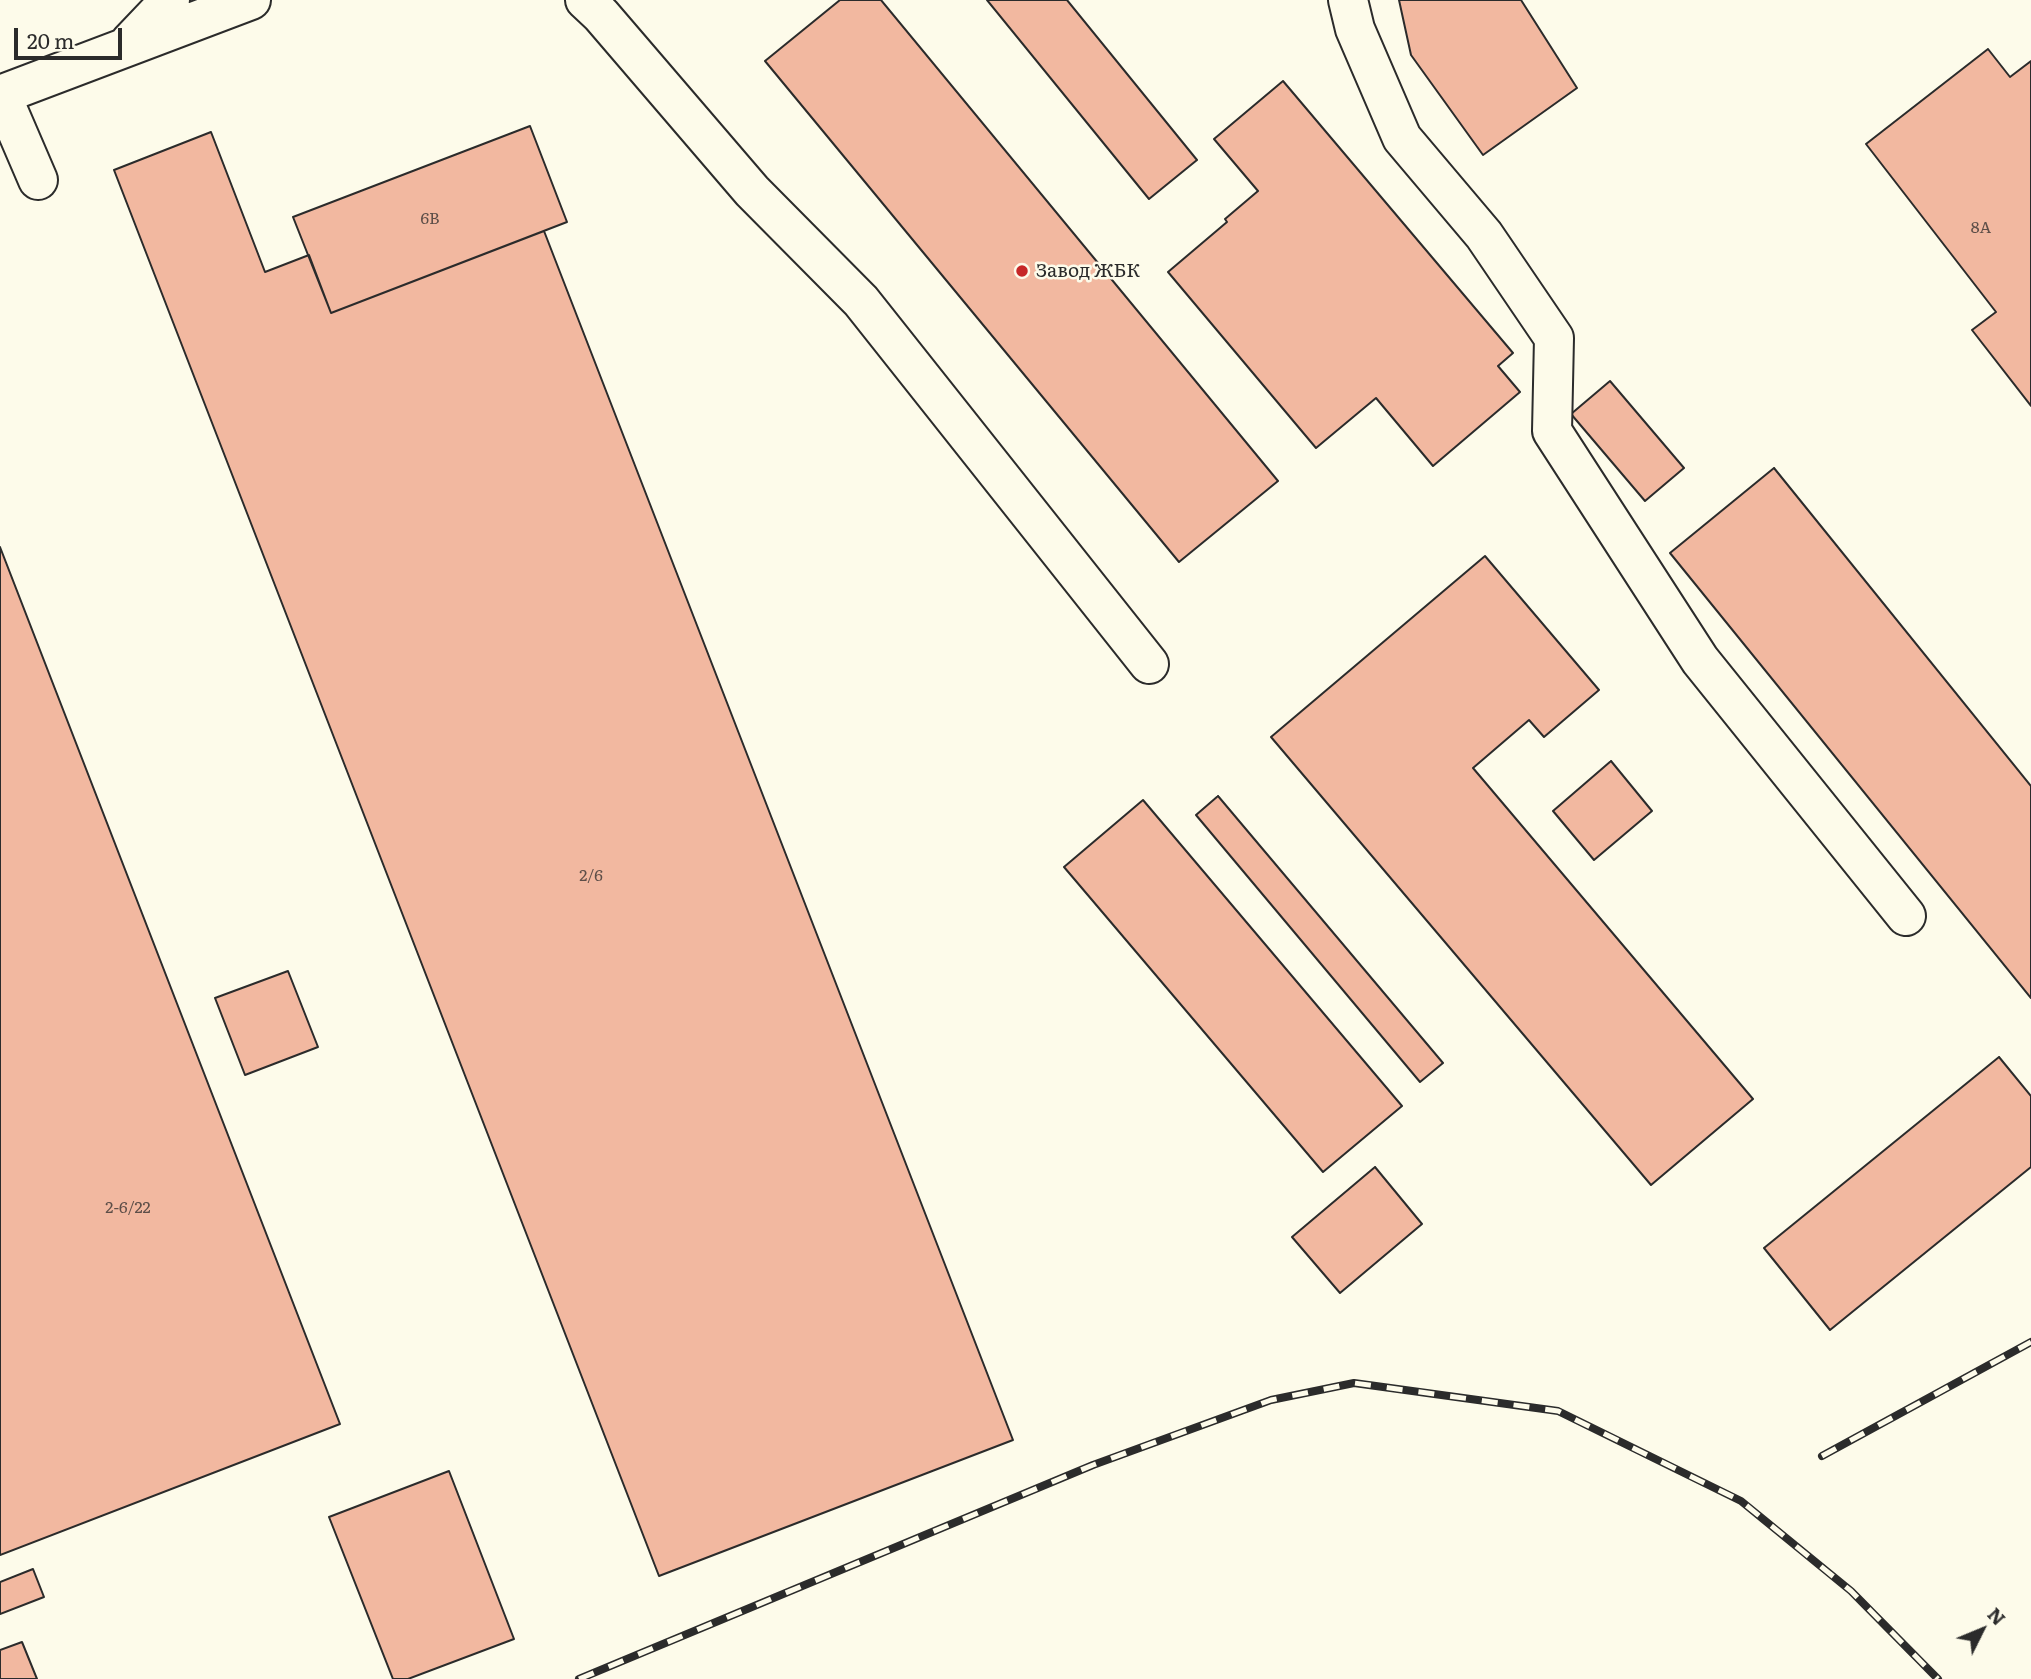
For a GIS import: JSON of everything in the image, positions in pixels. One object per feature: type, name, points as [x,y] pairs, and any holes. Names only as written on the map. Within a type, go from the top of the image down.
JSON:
[{"type":"main road","points":[[123,48],[170,0]]},
{"type":"main road","points":[[38,180],[0,94],[251,0]]},
{"type":"main road","points":[[585,0],[601,15],[752,191],[861,300],[1149,664]]},
{"type":"main road","points":[[1348,0],[1355,29],[1402,138],[1484,235],[1554,338],[1552,431],[1700,660],[1906,916]]},
{"type":"building","name":"Завод ЖБК","points":[[840,0],[881,0],[1278,481],[1179,562],[765,61]]},
{"type":"building","points":[[987,0],[1067,0],[1197,160],[1149,199]]},
{"type":"building","points":[[1399,0],[1521,0],[1577,88],[1483,155],[1411,55]]},
{"type":"building","points":[[1988,49],[2010,77],[2031,61],[2031,406],[1972,330],[1996,312],[1866,144]]},
{"type":"building","points":[[1283,81],[1513,353],[1498,366],[1520,392],[1433,466],[1376,398],[1316,448],[1168,272],[1227,222],[1225,219],[1258,191],[1214,139]]},
{"type":"building","points":[[530,126],[567,222],[331,313],[293,217]]},
{"type":"building","points":[[211,132],[265,272],[309,255],[331,313],[544,231],[1013,1440],[659,1576],[114,170]]},
{"type":"building","points":[[1610,381],[1684,468],[1645,501],[1571,414]]},
{"type":"building","points":[[1774,468],[2031,786],[2031,998],[1670,553]]},
{"type":"building","points":[[0,547],[340,1424],[0,1555]]},
{"type":"building","points":[[1485,556],[1599,690],[1544,737],[1529,720],[1473,768],[1753,1099],[1651,1185],[1271,737]]},
{"type":"building","points":[[1611,761],[1652,811],[1594,860],[1553,811]]},
{"type":"building","points":[[1218,796],[1443,1063],[1420,1082],[1196,815]]},
{"type":"building","points":[[1143,800],[1402,1106],[1323,1172],[1064,867]]},
{"type":"building","points":[[288,971],[318,1047],[245,1075],[215,998]]},
{"type":"building","points":[[1999,1057],[2031,1096],[2031,1167],[1830,1330],[1764,1248]]},
{"type":"building","points":[[1375,1167],[1422,1224],[1340,1293],[1292,1237]]},
{"type":"building","points":[[449,1471],[514,1639],[408,1679],[393,1679],[329,1517]]},
{"type":"building","points":[[33,1569],[44,1597],[0,1614],[0,1582]]},
{"type":"building","points":[[22,1642],[37,1679],[0,1679],[0,1650]]},
{"type":"railway","points":[[1822,1456],[2031,1342]]},
{"type":"railway","points":[[579,1679],[1093,1465],[1271,1400],[1354,1383],[1558,1411],[1741,1501],[1851,1591],[1938,1679]]},
{"type":"place","name":"Завод ЖБК","points":[[1022,271]]}]
